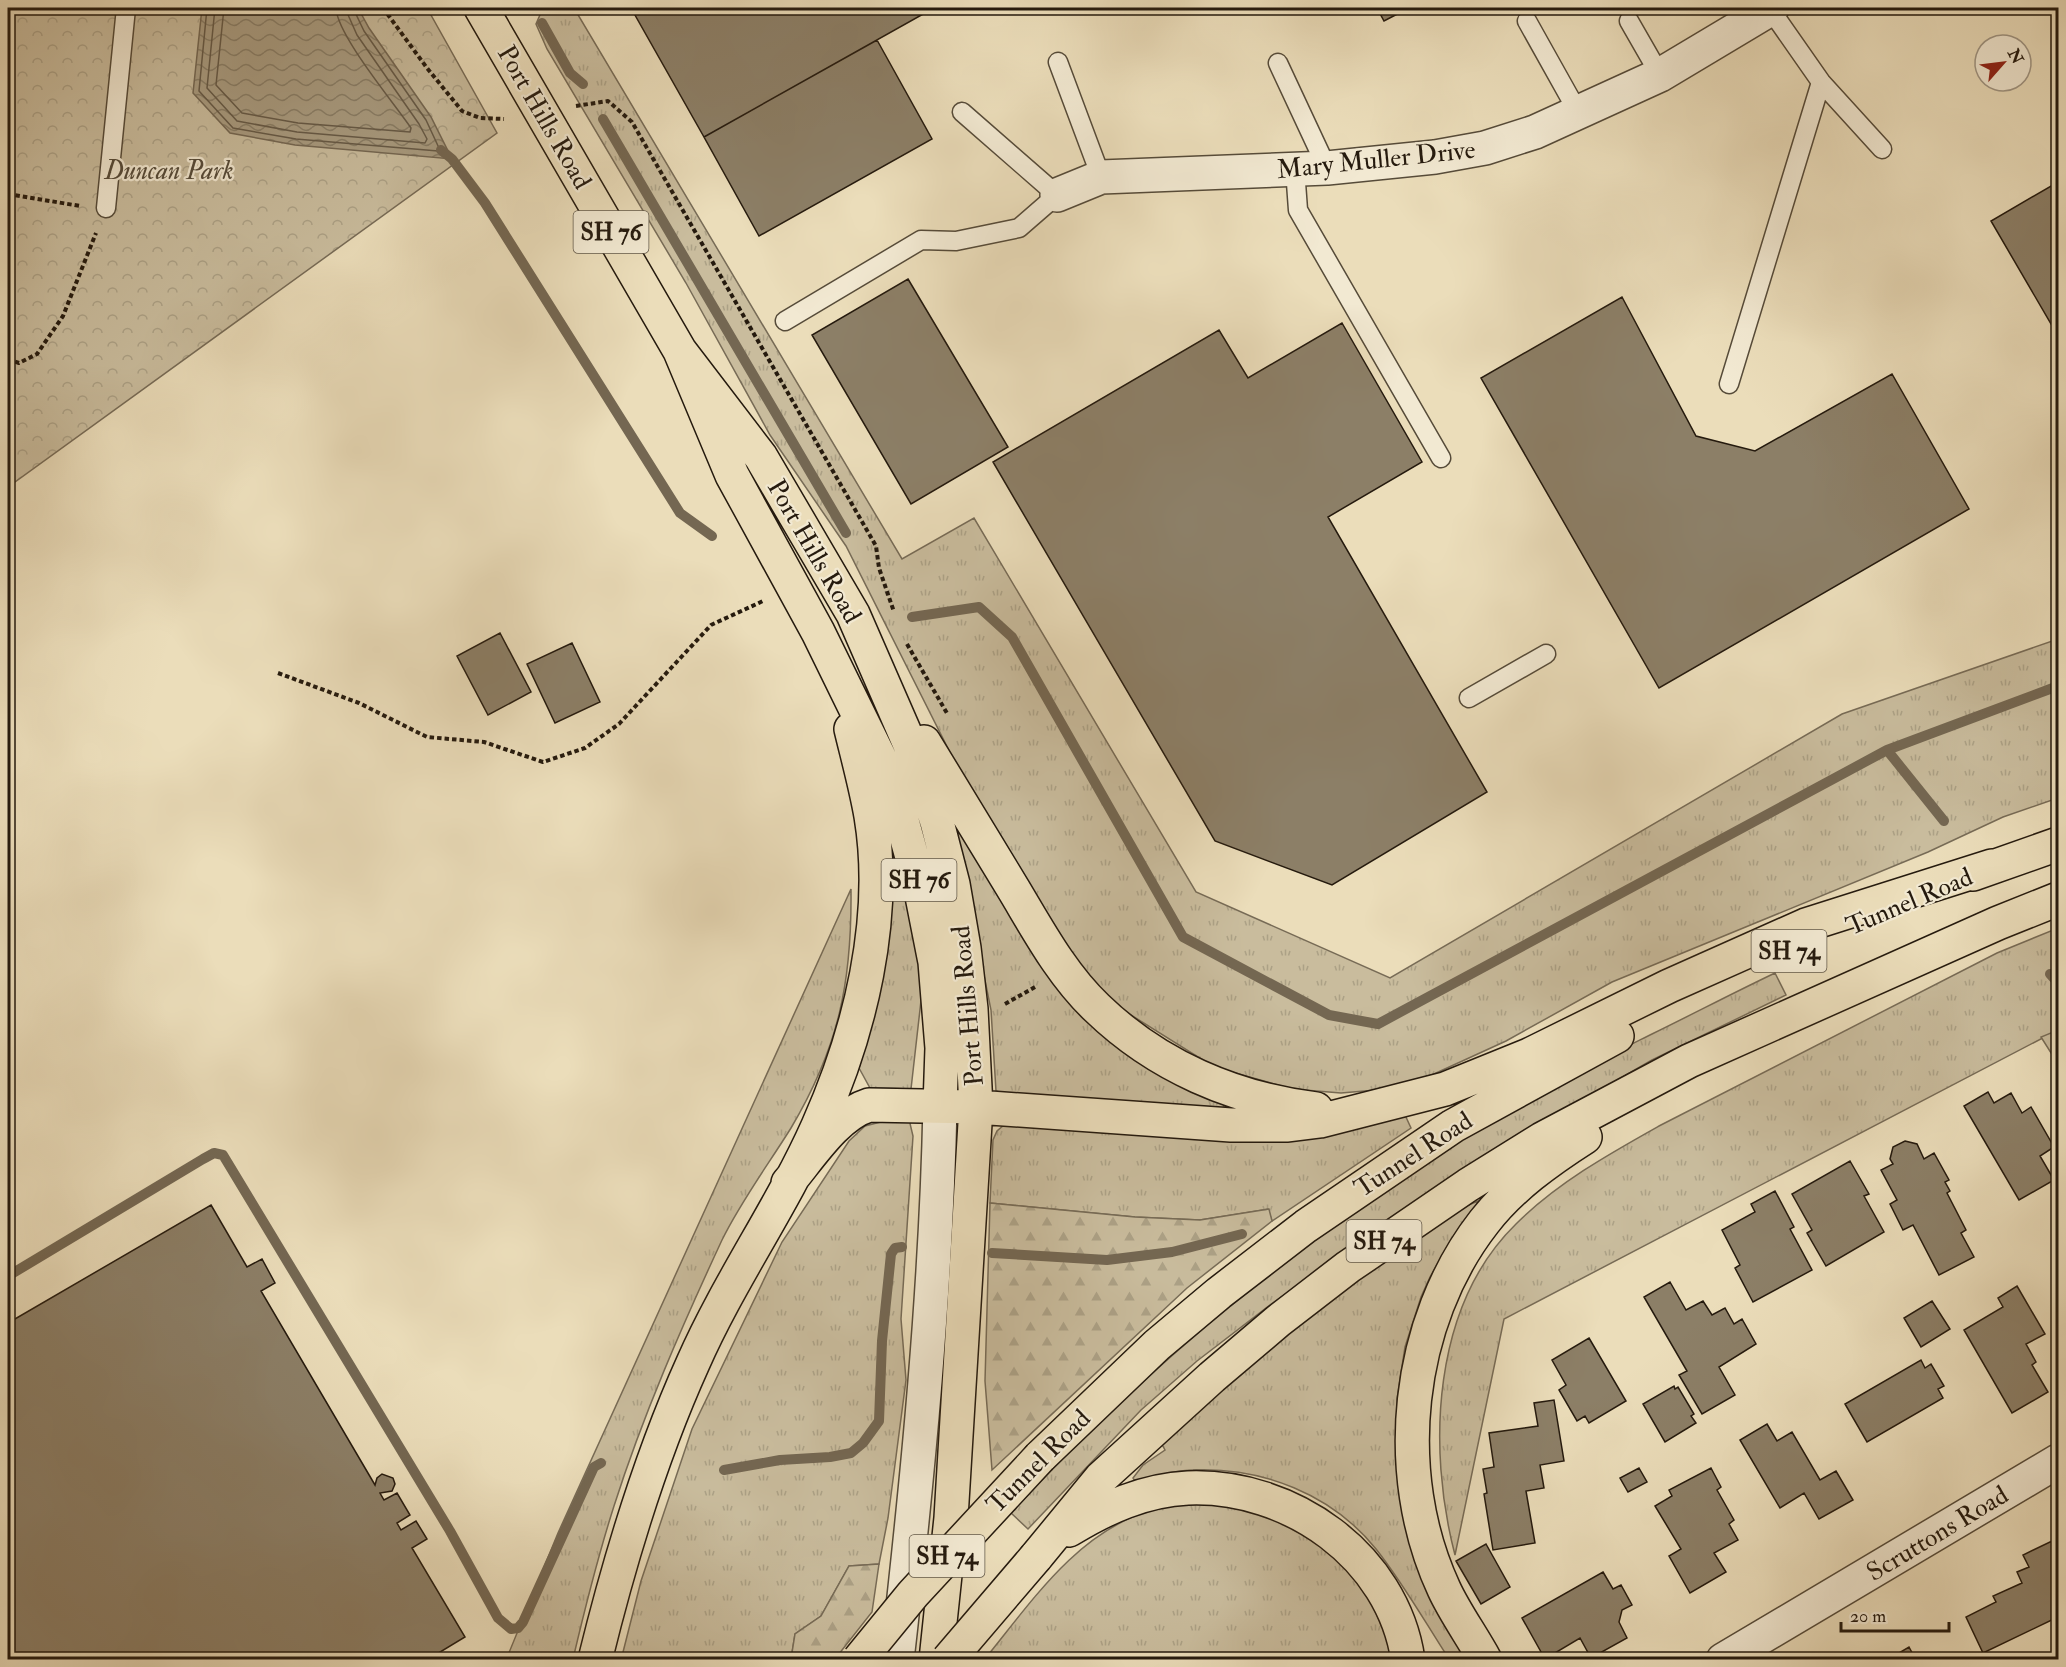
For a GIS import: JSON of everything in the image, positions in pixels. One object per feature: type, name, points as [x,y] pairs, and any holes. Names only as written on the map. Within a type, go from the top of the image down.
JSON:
[{"type":"highway","name":"Port Hills Road","points":[[481,8],[680,351],[760,457],[853,614],[918,763],[937,822],[953,884],[964,948],[970,999],[976,1107],[952,1506],[936,1659]]},
{"type":"highway","name":"Port Hills Road","points":[[680,351],[732,475],[795,588],[891,781],[920,886],[939,1000],[942,1048],[940,1106]]},
{"type":"highway","points":[[596,1659],[611,1595],[653,1459],[694,1361],[818,1127],[841,1071],[870,952],[875,876],[871,818],[836,669]]},
{"type":"highway","points":[[882,678],[1038,930],[1067,974],[1096,1008],[1166,1061],[1243,1095],[1284,1105],[1353,1113]]},
{"type":"highway","name":"Tunnel Road","points":[[859,1659],[921,1585],[1040,1457],[1157,1345],[1219,1293],[1306,1226],[1453,1126],[1530,1082],[1667,1010],[1783,954],[1992,866],[2058,844]]},
{"type":"highway","points":[[788,1183],[841,1120],[853,1110],[869,1105],[976,1107],[1231,1125],[1288,1125],[1353,1113],[1445,1089],[1529,1055],[1669,986],[1806,925],[1992,866]]},
{"type":"highway","name":"SH 74","points":[[948,1659],[1101,1478],[1170,1414],[1278,1321],[1412,1221],[1542,1139],[1689,1061],[1795,1012],[2058,899]]},
{"type":"highway","points":[[1485,1659],[1444,1589],[1426,1539],[1417,1490],[1413,1448],[1415,1399],[1430,1321],[1446,1284],[1485,1221],[1518,1186],[1561,1152],[1612,1120],[1731,1056],[1795,1012]]},
{"type":"highway","points":[[1036,1557],[1069,1530],[1105,1508],[1146,1494],[1187,1488],[1230,1490],[1271,1500],[1310,1518],[1343,1543],[1373,1574],[1428,1659]]},
{"type":"highway","points":[[1395,1610],[1408,1659]]},
{"type":"street","name":"Mary Muller Drive","points":[[1057,195],[1101,177],[1327,168],[1435,157],[1485,148],[1535,132],[1579,114],[1660,75],[1771,8]]},
{"type":"street","name":"Port Hills Road","points":[[897,1659],[913,1515],[938,1221],[940,1106]]},
{"type":"street","name":"Scruttons Road","points":[[1724,1659],[2058,1461]]},
{"type":"lane","points":[[106,208],[126,8]]},
{"type":"lane","points":[[1771,8],[1821,82],[1882,149]]},
{"type":"lane","points":[[1527,21],[1579,114]]},
{"type":"lane","points":[[1629,21],[1660,75]]},
{"type":"lane","points":[[1058,62],[1101,177]]},
{"type":"lane","points":[[1278,63],[1327,168]]},
{"type":"lane","points":[[1729,384],[1821,82]]},
{"type":"lane","points":[[785,321],[921,240],[956,241],[1019,228],[1057,195],[962,112]]},
{"type":"lane","points":[[1295,169],[1298,210],[1441,458]]},
{"type":"lane","points":[[1469,698],[1546,654]]},
{"type":"path","points":[[383,8],[462,111],[480,118],[503,119]]},
{"type":"path","points":[[571,107],[589,102],[608,101],[632,122],[876,546],[879,568],[894,614]]},
{"type":"path","points":[[8,194],[30,196],[60,204],[106,208],[63,316],[37,354],[19,363],[8,359]]},
{"type":"path","points":[[278,674],[359,703],[427,737],[484,742],[543,762],[585,748],[619,724],[711,625],[795,588]]},
{"type":"path","points":[[901,634],[953,724]]},
{"type":"path","points":[[999,1007],[1043,983]]},
{"type":"green space","name":"Duncan Park","points":[[8,8],[427,8],[497,133],[8,487]]},
{"type":"green space","points":[[543,8],[574,8],[902,559],[974,518],[1196,892],[1390,978],[1842,714],[2058,639],[2058,798],[2003,817],[1928,852],[1612,982],[1506,1041],[1423,1079],[1388,1089],[1341,1093],[1292,1089],[1214,1067],[1107,1000],[1071,956],[984,820],[846,546],[770,435],[686,283],[547,49],[536,24]]},
{"type":"green space","points":[[951,811],[1042,963],[1224,1103],[1223,1110],[1010,1095],[996,1091],[991,1010]]},
{"type":"green space","points":[[893,836],[923,983],[911,1089],[870,1088],[859,1068],[874,1011],[885,954],[892,896]]},
{"type":"green space","points":[[851,889],[851,923],[845,984],[839,1013],[821,1070],[791,1128],[755,1183],[722,1240],[664,1371],[637,1438],[614,1506],[573,1659],[506,1660],[558,1533]]},
{"type":"green space","points":[[2058,928],[2058,1030],[1504,1319],[1455,1555],[1446,1513],[1441,1470],[1440,1425],[1444,1380],[1452,1337],[1467,1295],[1488,1257],[1516,1224],[1566,1182],[1659,1126],[1997,953]]},
{"type":"green space","points":[[1775,973],[1786,995],[1652,1060],[1470,1165],[1274,1302],[1197,1361],[1141,1410],[1028,1529],[1011,1513],[1119,1403],[1175,1353],[1233,1304],[1353,1212],[1522,1101]]},
{"type":"green space","points":[[2058,1030],[2058,1064],[2041,1037]]},
{"type":"green space","points":[[908,1115],[913,1136],[901,1319],[906,1380],[888,1518],[879,1564],[849,1566],[821,1616],[795,1634],[791,1659],[621,1660],[641,1581],[692,1429],[782,1242],[849,1141],[865,1126]]},
{"type":"green space","points":[[1405,1115],[1411,1128],[1272,1221],[1268,1209],[1200,1220],[1135,1217],[990,1203],[993,1140],[997,1131],[1004,1125]]},
{"type":"green space","points":[[1478,1201],[1477,1208],[1456,1233],[1421,1297],[1405,1347],[1397,1399],[1399,1473],[1445,1622],[1466,1659],[1449,1659],[1405,1589],[1376,1549],[1339,1513],[1317,1499],[1270,1479],[1219,1470],[1179,1471],[1135,1481],[1133,1478],[1143,1465],[1165,1450],[1160,1441],[1275,1342],[1352,1281],[1459,1209]]},
{"type":"green space","points":[[990,1203],[1135,1217],[1200,1220],[1269,1209],[1272,1221],[1187,1288],[992,1470],[985,1381]]},
{"type":"green space","points":[[1213,1500],[1261,1510],[1318,1536],[1364,1586],[1387,1638],[1391,1660],[984,1660],[1056,1573],[1099,1536],[1123,1521],[1149,1511],[1173,1505]]},
{"type":"green space","points":[[879,1564],[872,1612],[835,1659],[791,1659],[795,1634],[821,1616],[849,1566]]},
{"type":"water","points":[[202,8],[358,8],[369,28],[431,117],[452,159],[295,145],[230,133],[193,93]]},
{"type":"building","points":[[631,8],[934,8],[704,137]]},
{"type":"building","points":[[1377,8],[1409,8],[1384,21]]},
{"type":"building","points":[[877,40],[932,139],[759,236],[704,137]]},
{"type":"building","points":[[2058,182],[2058,336],[1991,221]]},
{"type":"building","points":[[908,279],[1008,447],[911,504],[812,335]]},
{"type":"building","points":[[1622,297],[1696,436],[1755,451],[1892,374],[1969,509],[1659,688],[1481,378]]},
{"type":"building","points":[[1342,323],[1422,462],[1328,517],[1487,792],[1332,885],[1215,841],[993,462],[1219,330],[1248,378]]},
{"type":"building","points":[[500,633],[531,692],[488,715],[457,656]]},
{"type":"building","points":[[572,643],[600,702],[555,723],[527,664]]},
{"type":"building","points":[[1988,1092],[1994,1103],[2011,1093],[2022,1113],[2031,1107],[2054,1147],[2040,1156],[2054,1180],[2019,1200],[1964,1106]]},
{"type":"building","points":[[1905,1141],[1917,1144],[1924,1159],[1934,1153],[1949,1180],[1945,1182],[1950,1191],[1947,1193],[1966,1230],[1961,1233],[1974,1257],[1939,1275],[1913,1225],[1903,1230],[1890,1204],[1897,1200],[1881,1170],[1893,1164],[1890,1159],[1893,1147]]},
{"type":"building","points":[[1850,1161],[1869,1194],[1864,1196],[1884,1232],[1826,1266],[1807,1233],[1812,1230],[1792,1194]]},
{"type":"building","points":[[1775,1191],[1794,1227],[1790,1229],[1812,1270],[1753,1302],[1735,1268],[1740,1265],[1722,1230],[1755,1212],[1751,1204]]},
{"type":"building","points":[[211,1205],[247,1267],[262,1259],[275,1283],[261,1291],[375,1485],[377,1478],[382,1474],[393,1478],[395,1484],[392,1491],[380,1493],[384,1500],[397,1493],[410,1515],[397,1523],[401,1530],[416,1521],[427,1539],[412,1548],[465,1637],[427,1660],[8,1660],[8,1323]]},
{"type":"building","points":[[1670,1282],[1686,1310],[1703,1301],[1712,1315],[1725,1308],[1734,1324],[1742,1319],[1756,1344],[1719,1367],[1735,1395],[1702,1414],[1679,1375],[1687,1371],[1644,1297]]},
{"type":"building","points":[[2017,1286],[2045,1334],[2026,1344],[2036,1362],[2032,1365],[2048,1392],[2012,1413],[1964,1330],[2003,1307],[1998,1298]]},
{"type":"building","points":[[1932,1301],[1950,1329],[1921,1347],[1904,1318]]},
{"type":"building","points":[[1589,1338],[1626,1401],[1589,1423],[1585,1416],[1577,1421],[1559,1390],[1566,1385],[1552,1360]]},
{"type":"building","points":[[1921,1360],[1925,1368],[1931,1364],[1944,1386],[1938,1389],[1943,1398],[1867,1442],[1845,1404]]},
{"type":"building","points":[[1674,1386],[1675,1389],[1678,1387],[1694,1414],[1691,1416],[1696,1423],[1665,1442],[1643,1404]]},
{"type":"building","points":[[1554,1400],[1564,1461],[1540,1465],[1544,1488],[1526,1491],[1535,1543],[1493,1550],[1484,1494],[1487,1493],[1483,1469],[1494,1467],[1489,1433],[1538,1426],[1534,1403]]},
{"type":"building","points":[[1767,1424],[1777,1441],[1792,1432],[1820,1480],[1836,1471],[1853,1500],[1819,1519],[1804,1493],[1780,1508],[1740,1440]]},
{"type":"building","points":[[1639,1468],[1647,1482],[1628,1492],[1620,1478]]},
{"type":"building","points":[[1711,1468],[1721,1487],[1717,1490],[1734,1520],[1729,1524],[1738,1540],[1714,1553],[1726,1572],[1690,1593],[1669,1556],[1681,1549],[1655,1506],[1672,1496],[1669,1490]]},
{"type":"building","points":[[2052,1541],[2058,1554],[2058,1617],[1983,1653],[1966,1617],[1996,1602],[1993,1596],[2022,1583],[2017,1572],[2029,1567],[2023,1555]]},
{"type":"building","points":[[1486,1544],[1510,1587],[1481,1604],[1456,1561]]},
{"type":"building","points":[[1603,1572],[1613,1589],[1621,1585],[1632,1605],[1622,1610],[1619,1622],[1627,1638],[1591,1658],[1580,1638],[1545,1659],[1522,1618]]},
{"type":"building","points":[[1909,1647],[1916,1660],[1887,1660]]},
{"type":"waterway","points":[[542,23],[570,73],[583,84]]},
{"type":"waterway","points":[[603,119],[846,533]]},
{"type":"waterway","points":[[441,150],[452,159],[485,203],[680,513],[712,536]]},
{"type":"waterway","points":[[912,617],[979,607],[1012,637],[1183,937],[1329,1015],[1378,1024],[1887,750],[2058,686]]},
{"type":"waterway","points":[[1887,750],[1944,821]]},
{"type":"waterway","points":[[2050,974],[2058,983]]},
{"type":"waterway","points":[[8,1276],[203,1159],[214,1153],[223,1155],[450,1531],[498,1618],[511,1629],[518,1628],[523,1622],[594,1467],[601,1463]]},
{"type":"waterway","points":[[992,1253],[1107,1260],[1172,1252],[1242,1234]]},
{"type":"waterway","points":[[724,1470],[780,1460],[830,1457],[851,1453],[863,1443],[879,1421],[882,1341],[891,1254],[895,1248],[902,1247]]}]
